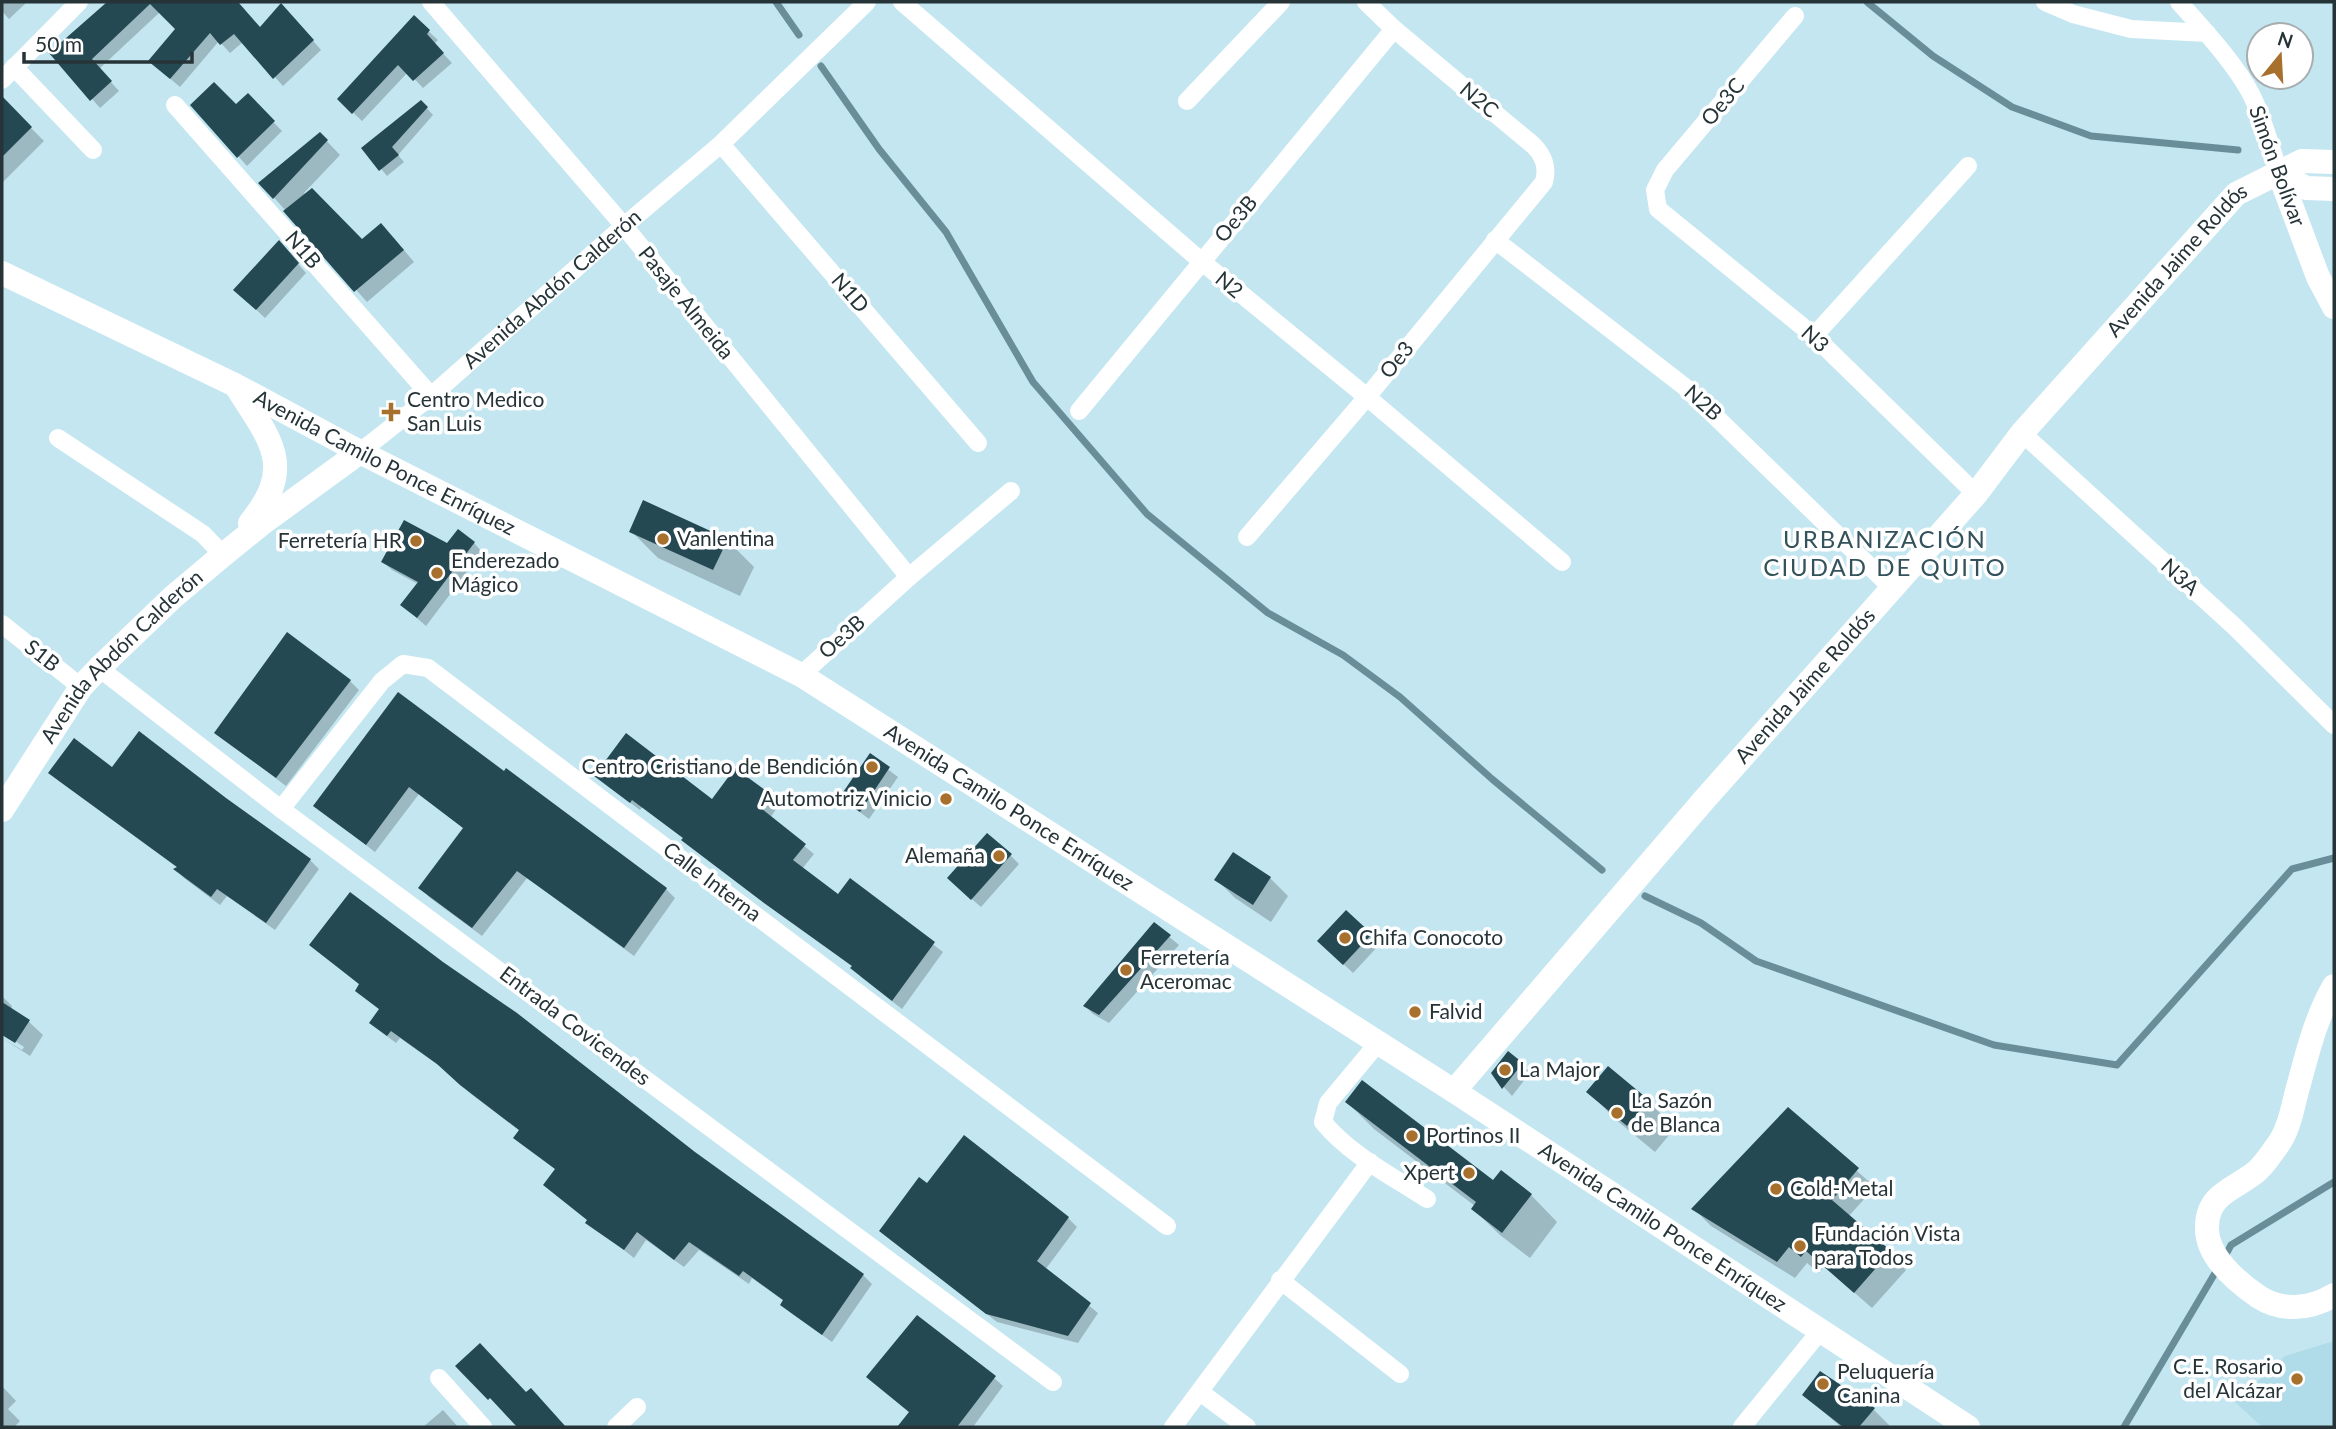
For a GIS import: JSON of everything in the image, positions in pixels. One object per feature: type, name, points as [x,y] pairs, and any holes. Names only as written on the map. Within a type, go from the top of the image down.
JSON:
[{"type":"main road","name":"Avenida Jaime Roldós","points":[[1454,1091],[1704,800],[1976,494],[2022,433],[2236,194],[2302,162],[2334,163]]},
{"type":"main road","points":[[2279,173],[2306,188],[2334,189]]},
{"type":"main road","name":"Simón Bolívar","points":[[2279,173],[2318,277],[2334,307]]},
{"type":"main road","name":"Avenida Camilo Ponce Enríquez","points":[[2,273],[235,385],[360,452],[801,674],[1454,1091],[1968,1427]]},
{"type":"main road","points":[[223,555],[265,504],[271,492],[276,466],[270,438],[235,385]]},
{"type":"main road","name":"Avenida Abdón Calderón","points":[[2,808],[81,687],[99,668],[173,597],[223,555],[360,452]]},
{"type":"main road","points":[[2334,986],[2314,1027],[2283,1138],[2258,1170],[2214,1201],[2209,1210],[2207,1227],[2218,1257],[2249,1290],[2275,1305],[2295,1308],[2307,1306],[2334,1295]]},
{"type":"street","points":[[79,2],[8,74],[93,150]]},
{"type":"street","name":"Pasaje Almeida","points":[[431,2],[624,226],[909,577]]},
{"type":"street","name":"Avenida Abdón Calderón","points":[[360,452],[431,396],[721,144],[867,2]]},
{"type":"street","name":"N2","points":[[902,2],[1201,261],[1562,562]]},
{"type":"street","points":[[1187,101],[1281,2]]},
{"type":"street","name":"N2C","points":[[1366,2],[1394,29],[1534,145],[1544,160],[1544,182]]},
{"type":"street","points":[[2045,2],[2073,14],[2131,29],[2207,33]]},
{"type":"street","name":"Simón Bolívar","points":[[2179,2],[2207,33],[2251,94],[2266,129],[2279,173]]},
{"type":"street","name":"Oe3C","points":[[1655,190],[1665,170],[1794,16]]},
{"type":"street","name":"Oe3B","points":[[1079,411],[1394,29]]},
{"type":"street","name":"N1B","points":[[175,105],[431,396]]},
{"type":"street","name":"N1D","points":[[721,144],[978,443]]},
{"type":"street","points":[[1814,336],[1968,166]]},
{"type":"street","name":"Oe3","points":[[1247,537],[1367,397],[1544,182]]},
{"type":"street","name":"N3","points":[[1655,190],[1658,209],[1814,336],[1976,494]]},
{"type":"street","name":"N2B","points":[[1495,240],[1685,387],[1892,588]]},
{"type":"street","name":"N3A","points":[[2022,433],[2235,627],[2334,725]]},
{"type":"street","points":[[58,438],[203,534],[223,555]]},
{"type":"street","name":"Oe3B","points":[[801,674],[909,577],[1011,491]]},
{"type":"street","name":"S1B","points":[[2,624],[81,687]]},
{"type":"street","name":"Calle Interna","points":[[281,809],[382,681],[403,664],[428,668],[1167,1226]]},
{"type":"street","name":"Entrada Covicendes","points":[[99,668],[281,809],[1053,1382]]},
{"type":"street","points":[[1378,1043],[1328,1103],[1323,1122],[1333,1134],[1370,1162],[1427,1199]]},
{"type":"street","points":[[1173,1427],[1370,1162]]},
{"type":"street","points":[[1280,1280],[1400,1374]]},
{"type":"street","points":[[1742,1427],[1821,1330]]},
{"type":"street","points":[[439,1378],[483,1427]]},
{"type":"street","points":[[1200,1392],[1247,1427]]},
{"type":"street","points":[[616,1427],[637,1407]]},
{"type":"shaded area","name":"C.E. Rosario del Alcázar","points":[[2334,1341],[2334,1427],[2262,1427],[2235,1402],[2285,1356]]},
{"type":"building","points":[[107,2],[238,2],[260,27],[281,3],[314,40],[273,79],[234,34],[220,45],[210,33],[170,79],[148,61],[175,29],[150,4],[92,59],[112,81],[90,101],[49,53]]},
{"type":"building","points":[[414,15],[430,30],[427,34],[444,53],[413,81],[398,65],[352,114],[337,99]]},
{"type":"building","points":[[214,82],[236,104],[248,93],[275,121],[237,158],[190,105]]},
{"type":"building","points":[[2,96],[32,127],[2,157]]},
{"type":"building","points":[[421,100],[428,107],[392,147],[399,155],[379,171],[361,148]]},
{"type":"building","points":[[320,132],[328,140],[273,199],[258,183]]},
{"type":"building","points":[[312,188],[362,239],[381,223],[404,250],[354,292],[283,211]]},
{"type":"building","points":[[279,240],[299,263],[256,310],[233,290]]},
{"type":"building","points":[[643,500],[728,539],[713,570],[629,532]]},
{"type":"building","points":[[404,520],[447,543],[458,529],[475,542],[417,618],[400,605],[418,582],[381,562]]},
{"type":"building","points":[[287,632],[351,680],[276,778],[214,733]]},
{"type":"building","points":[[398,692],[504,771],[506,768],[667,888],[624,948],[517,871],[472,928],[418,888],[463,828],[409,787],[366,845],[313,806]]},
{"type":"building","points":[[139,731],[311,859],[266,923],[217,889],[211,897],[173,869],[177,867],[48,773],[74,738],[112,767]]},
{"type":"building","points":[[626,733],[712,799],[735,768],[772,795],[762,809],[806,844],[793,860],[838,894],[850,878],[935,942],[892,1001],[850,968],[852,966],[764,903],[681,840],[683,838],[594,776]]},
{"type":"building","points":[[870,753],[890,767],[860,812],[839,798]]},
{"type":"building","points":[[987,833],[1012,854],[971,900],[947,878]]},
{"type":"building","points":[[1233,852],[1271,877],[1253,905],[1214,880]]},
{"type":"building","points":[[350,892],[443,962],[517,1013],[695,1152],[864,1274],[822,1335],[780,1305],[783,1300],[743,1271],[739,1276],[689,1242],[674,1260],[637,1232],[624,1250],[585,1223],[587,1220],[543,1185],[555,1169],[513,1138],[519,1130],[391,1031],[387,1036],[369,1023],[379,1009],[355,991],[359,984],[309,945]]},
{"type":"building","name":"Chifa Conocoto","points":[[1346,910],[1372,934],[1343,965],[1317,941]]},
{"type":"building","name":"Ferretería Aceromac","points":[[1154,922],[1171,935],[1099,1015],[1083,1006]]},
{"type":"building","points":[[2,1002],[30,1020],[15,1043],[2,1035]]},
{"type":"building","name":"La Major","points":[[1508,1051],[1523,1063],[1502,1089],[1491,1073]]},
{"type":"building","points":[[1608,1066],[1649,1100],[1627,1126],[1586,1092]]},
{"type":"building","name":"Portinos II","points":[[1362,1080],[1493,1180],[1501,1170],[1532,1194],[1502,1233],[1471,1209],[1476,1202],[1345,1102]]},
{"type":"building","name":"Cold-Metal","points":[[1788,1107],[1859,1168],[1832,1200],[1891,1251],[1854,1293],[1806,1251],[1801,1257],[1789,1247],[1777,1262],[1691,1209]]},
{"type":"building","points":[[964,1135],[1069,1217],[1037,1261],[1091,1303],[1068,1336],[986,1314],[879,1231],[919,1177],[927,1183]]},
{"type":"building","points":[[917,1315],[996,1376],[957,1427],[897,1427],[909,1412],[866,1377]]},
{"type":"building","points":[[480,1343],[526,1392],[531,1388],[566,1427],[517,1427],[490,1398],[488,1400],[455,1366]]},
{"type":"building","points":[[1820,1371],[1875,1408],[1859,1427],[1843,1427],[1802,1395]]},
{"type":"waterway","points":[[776,2],[799,35]]},
{"type":"waterway","points":[[1867,2],[1933,56],[2012,107],[2091,136],[2238,150]]},
{"type":"waterway","points":[[821,66],[879,149],[946,232],[1033,382],[1147,514],[1268,613],[1343,655],[1400,697],[1492,779],[1602,870]]},
{"type":"waterway","points":[[1645,896],[1701,923],[1756,961],[1994,1045],[2117,1065],[2292,869],[2334,858]]},
{"type":"waterway","points":[[2224,1258],[2231,1245],[2334,1182]]},
{"type":"waterway","points":[[2124,1427],[2218,1268]]},
{"type":"place","name":"Centro Medico San Luis","points":[[391,412]]},
{"type":"place","name":"Vanlentina","points":[[663,539]]},
{"type":"place","name":"Ferretería HR","points":[[416,541]]},
{"type":"place","name":"Enderezado Mágico","points":[[437,573]]},
{"type":"place","name":"Centro Cristiano de Bendición","points":[[872,767]]},
{"type":"place","name":"Automotriz Vinicio","points":[[946,799]]},
{"type":"place","name":"Alemaña","points":[[999,856]]},
{"type":"place","name":"Chifa Conocoto","points":[[1345,938]]},
{"type":"place","name":"Ferretería Aceromac","points":[[1126,970]]},
{"type":"place","name":"Falvid","points":[[1415,1012]]},
{"type":"place","name":"La Major","points":[[1505,1070]]},
{"type":"place","name":"La Sazón de Blanca","points":[[1617,1113]]},
{"type":"place","name":"Portinos II","points":[[1412,1136]]},
{"type":"place","name":"Xpert","points":[[1469,1173]]},
{"type":"place","name":"Cold-Metal","points":[[1776,1189]]},
{"type":"place","name":"Fundación Vista para Todos","points":[[1800,1246]]},
{"type":"place","name":"C.E. Rosario del Alcázar","points":[[2297,1379]]},
{"type":"place","name":"Peluquería Canina","points":[[1823,1384]]},
{"type":"district","name":"URBANIZACIÓN CIUDAD DE QUITO","points":[[1885,554]]}]
